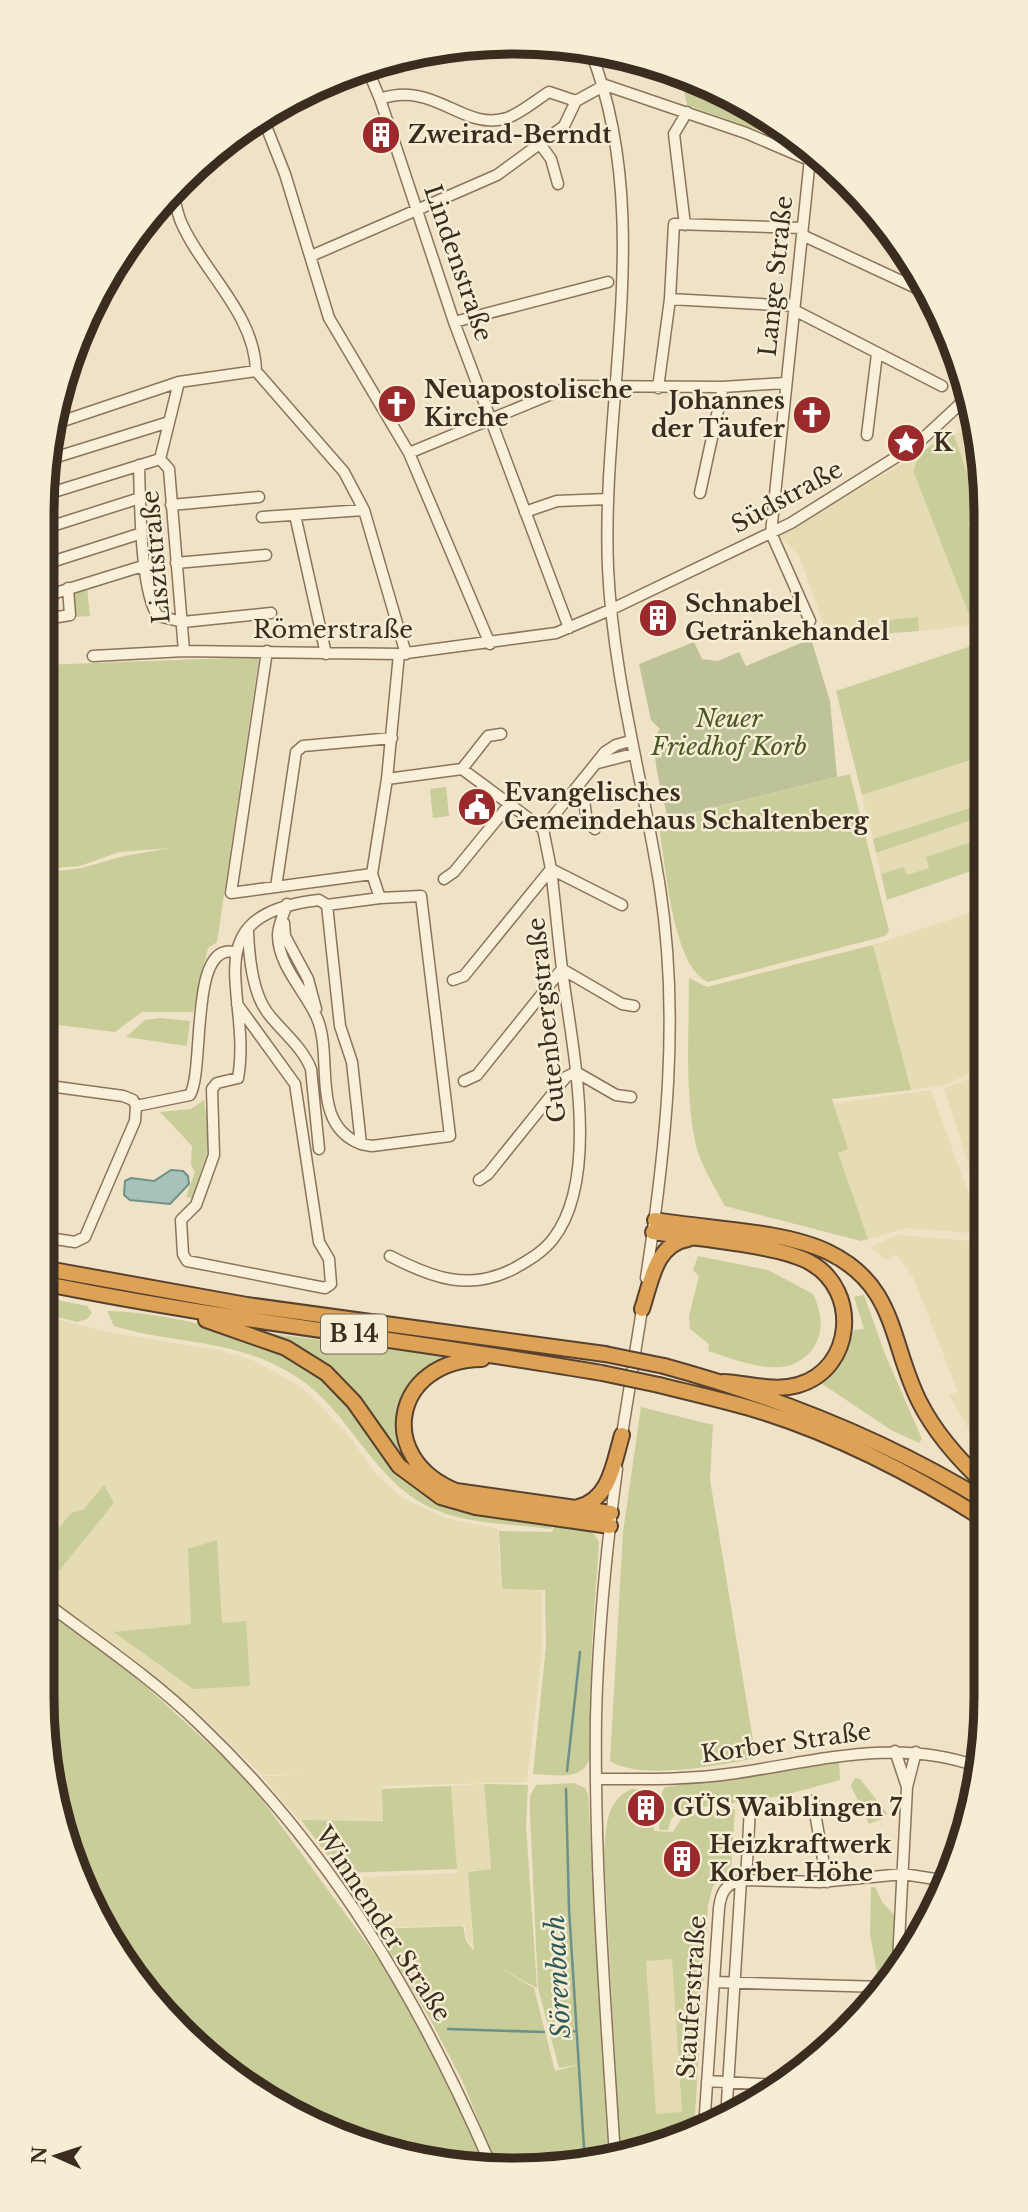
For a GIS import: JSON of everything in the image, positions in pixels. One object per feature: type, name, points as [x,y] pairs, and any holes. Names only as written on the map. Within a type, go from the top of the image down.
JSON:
[{"type":"highway","points":[[654,1226],[692,1238],[775,1251],[807,1261],[818,1267],[834,1285],[845,1311],[844,1337],[832,1362],[810,1380],[783,1387],[723,1382]]},
{"type":"highway","points":[[654,1226],[804,1244],[847,1262],[868,1281],[888,1311],[909,1376],[927,1416],[948,1446],[974,1473]]},
{"type":"highway","points":[[642,1309],[663,1252],[674,1243],[692,1238]]},
{"type":"highway","name":"B 14","points":[[54,1270],[247,1305],[605,1354],[664,1366],[723,1382],[794,1407],[902,1453],[974,1495]]},
{"type":"highway","name":"B 14","points":[[54,1285],[195,1311],[603,1373],[659,1385],[752,1409],[841,1441],[897,1468],[974,1514]]},
{"type":"highway","points":[[195,1311],[209,1322],[286,1348],[326,1373],[354,1402],[399,1466],[441,1497],[476,1507],[611,1519]]},
{"type":"highway","points":[[511,1358],[455,1361],[441,1366],[423,1379],[409,1398],[405,1411],[404,1433],[411,1456],[434,1480],[456,1491],[575,1508],[611,1519]]},
{"type":"highway","points":[[575,1508],[590,1503],[603,1491],[622,1435]]},
{"type":"street","points":[[595,61],[605,85],[620,206],[622,277],[608,499],[610,610],[630,741],[660,889],[670,996],[667,1114],[654,1226],[611,1519],[599,1644],[596,1779],[614,2146]]},
{"type":"street","name":"Lindenstraße","points":[[371,77],[454,322],[569,628]]},
{"type":"street","points":[[311,256],[497,175],[564,126],[576,101],[605,85],[793,148]]},
{"type":"street","points":[[380,99],[397,94],[432,97],[471,117],[488,121],[508,117],[549,92],[576,101]]},
{"type":"street","points":[[685,225],[674,134],[687,112]]},
{"type":"street","points":[[266,128],[285,174],[329,318],[409,453],[490,643]]},
{"type":"street","points":[[540,144],[551,159],[558,184]]},
{"type":"street","name":"Lange Straße","points":[[771,533],[809,162]]},
{"type":"street","points":[[176,203],[182,223],[240,317],[256,358],[256,371],[344,472],[364,510],[402,654],[372,874],[380,898]]},
{"type":"street","points":[[658,388],[670,299],[674,224],[802,232],[913,286]]},
{"type":"street","points":[[454,322],[608,282]]},
{"type":"street","points":[[670,299],[794,308],[942,386]]},
{"type":"street","points":[[867,435],[877,354]]},
{"type":"street","points":[[64,421],[179,382],[256,371]]},
{"type":"street","name":"Lisztstraße","points":[[179,382],[160,459],[169,469],[184,651]]},
{"type":"street","points":[[409,453],[492,421],[571,386],[658,388],[785,383]]},
{"type":"street","points":[[700,493],[723,387]]},
{"type":"street","name":"Südstraße","points":[[610,610],[771,533],[917,444],[960,402]]},
{"type":"street","points":[[58,457],[169,422]]},
{"type":"street","points":[[55,492],[160,459]]},
{"type":"street","points":[[139,465],[146,565],[152,608],[158,616],[183,622],[271,613]]},
{"type":"street","points":[[171,505],[259,497]]},
{"type":"street","points":[[54,525],[140,498]]},
{"type":"street","points":[[525,512],[557,501],[608,499]]},
{"type":"street","points":[[262,517],[364,510]]},
{"type":"street","points":[[296,515],[326,654]]},
{"type":"street","points":[[54,561],[142,533]]},
{"type":"street","points":[[771,533],[810,621]]},
{"type":"street","points":[[176,564],[266,555]]},
{"type":"street","points":[[54,593],[146,565]]},
{"type":"street","points":[[54,616],[67,618],[71,610],[68,588]]},
{"type":"street","name":"Römerstraße","points":[[93,656],[184,651],[402,654],[490,643],[569,628],[610,610]]},
{"type":"street","points":[[267,651],[231,892],[372,874]]},
{"type":"street","points":[[387,779],[462,769],[488,736],[501,734]]},
{"type":"street","points":[[276,887],[296,751],[303,746],[391,738]]},
{"type":"street","points":[[462,769],[508,806],[543,829],[610,748],[630,741]]},
{"type":"street","points":[[594,766],[608,758],[633,754]]},
{"type":"street","points":[[578,787],[583,793],[587,822],[595,828]]},
{"type":"street","points":[[444,879],[454,872],[508,806]]},
{"type":"street","name":"Gutenbergstraße","points":[[390,1256],[443,1280],[464,1282],[509,1271],[542,1251],[560,1227],[574,1184],[580,1135],[576,1072],[551,869],[543,829]]},
{"type":"street","points":[[453,980],[464,975],[551,869],[622,905]]},
{"type":"street","points":[[237,1004],[295,1084],[319,1242],[329,1259],[331,1284],[326,1289],[184,1258],[181,1220],[197,1205],[214,1156],[212,1089],[217,1083],[238,1078],[241,1062],[237,1004],[234,952],[267,911],[319,900],[327,905],[421,896],[450,1136],[372,1146],[360,1144],[343,1134],[332,1119],[318,1020],[295,982],[279,941],[286,909]]},
{"type":"street","points":[[327,905],[340,1026],[352,1062],[360,1144]]},
{"type":"street","points":[[248,932],[257,986],[266,1010],[306,1057],[311,1069],[319,1149]]},
{"type":"street","points":[[54,1087],[123,1096],[136,1106],[190,1095],[196,1076],[199,1017],[210,966],[218,953],[225,950],[234,952]]},
{"type":"street","points":[[464,1081],[477,1075],[562,969],[622,1004],[634,1006]]},
{"type":"street","points":[[479,1180],[488,1174],[566,1077],[576,1072],[616,1095],[631,1097]]},
{"type":"street","points":[[54,1238],[75,1241],[89,1232],[135,1121],[136,1106]]},
{"type":"street","name":"Winnender Straße","points":[[54,1609],[145,1677],[199,1723],[287,1818],[332,1875],[416,2007],[449,2070],[487,2157]]},
{"type":"street","points":[[895,1752],[907,1787]]},
{"type":"street","points":[[899,1949],[907,1787],[916,1752]]},
{"type":"street","name":"Korber Straße","points":[[596,1779],[658,1779],[734,1773],[852,1753],[916,1752],[940,1755],[969,1764]]},
{"type":"street","points":[[813,1801],[827,1882]]},
{"type":"street","name":"Stauferstraße","points":[[727,2105],[734,1983],[750,1808]]},
{"type":"street","points":[[743,1880],[827,1882],[903,1874],[936,1879]]},
{"type":"street","name":"Stauferstraße","points":[[705,2116],[720,1900],[729,1884],[743,1880]]},
{"type":"street","points":[[714,1982],[872,1987]]},
{"type":"street","points":[[707,2081],[763,2084]]},
{"type":"shaded area","points":[[966,429],[973,492],[954,435]]},
{"type":"shaded area","points":[[925,450],[915,463],[914,473],[973,625],[919,631],[917,617],[881,621],[881,634],[829,639],[799,556],[779,536]]},
{"type":"shaded area","points":[[974,518],[974,538],[968,521]]},
{"type":"shaded area","points":[[974,759],[974,807],[873,839],[862,795]]},
{"type":"shaded area","points":[[974,819],[974,841],[926,857],[930,868],[906,876],[903,867],[881,874],[876,853]]},
{"type":"shaded area","points":[[974,912],[974,1072],[941,1086],[911,1090],[873,945]]},
{"type":"shaded area","points":[[974,1077],[974,1182],[944,1088]]},
{"type":"shaded area","points":[[931,1090],[974,1209],[974,1233],[908,1228],[868,1239],[837,1152],[847,1148],[834,1103]]},
{"type":"shaded area","points":[[897,1235],[974,1241],[974,1432],[971,1433],[949,1395],[958,1392],[913,1277],[896,1254],[886,1260],[870,1247]]},
{"type":"shaded area","points":[[54,1319],[112,1333],[218,1350],[252,1360],[297,1384],[349,1436],[376,1474],[401,1497],[445,1518],[498,1529],[501,1590],[542,1590],[542,1652],[527,1782],[383,1786],[383,1820],[299,1820],[262,1776],[318,1775],[262,1775],[205,1719],[54,1600],[54,1575],[114,1503],[104,1486],[83,1510],[71,1513],[54,1534]],"holes":[[[217,1540],[222,1623],[116,1631],[191,1624]]]},
{"type":"shaded area","points":[[484,1784],[490,1869],[468,1871],[473,1947],[467,1939],[465,1925],[376,1928],[343,1878],[457,1873],[451,1786]]},
{"type":"shaded area","points":[[673,1959],[682,2113],[655,2114],[646,1961]]},
{"type":"green space","points":[[683,86],[744,116],[775,136],[687,105]]},
{"type":"green space","points":[[948,434],[954,435],[973,492],[974,519],[968,522],[974,538],[973,625],[914,473],[917,460],[931,445]]},
{"type":"green space","points":[[87,588],[90,616],[75,617],[74,592]]},
{"type":"green space","points":[[918,617],[919,631],[881,634],[880,621]]},
{"type":"green space","name":"Neuer Friedhof Korb","points":[[811,639],[830,701],[837,777],[668,819],[655,759],[656,736],[660,729],[651,720],[639,664],[694,642],[702,659],[718,661],[739,652],[746,666]]},
{"type":"green space","points":[[974,645],[974,759],[862,795],[836,691]]},
{"type":"green space","points":[[259,657],[217,942],[208,948],[193,1012],[142,1012],[115,1032],[54,1024],[54,872],[82,868],[124,856],[170,848],[119,852],[80,866],[54,868],[54,665]]},
{"type":"green space","points":[[850,774],[889,931],[885,936],[708,982],[696,972],[686,956],[678,934],[658,822]]},
{"type":"green space","points":[[446,787],[449,816],[433,818],[430,789]]},
{"type":"green space","points":[[974,807],[974,819],[876,853],[873,839]]},
{"type":"green space","points":[[974,841],[974,870],[887,900],[881,874],[903,867],[907,875],[929,868],[926,857]]},
{"type":"green space","points":[[873,945],[911,1090],[832,1099],[848,1149],[838,1153],[868,1239],[861,1241],[725,1206],[702,1163],[691,1117],[688,1077],[689,978],[707,987]]},
{"type":"green space","points":[[160,1018],[190,1021],[187,1046],[126,1037],[145,1020]]},
{"type":"green space","points":[[204,1100],[210,1144],[192,1198],[186,1197],[195,1172],[191,1165],[192,1146],[160,1112],[191,1109]]},
{"type":"green space","points":[[698,1256],[768,1270],[813,1294],[821,1320],[820,1334],[814,1347],[804,1358],[792,1365],[779,1367],[750,1364],[708,1351],[709,1344],[690,1329],[689,1316],[699,1276],[693,1270]]},
{"type":"green space","points":[[864,1295],[885,1354],[922,1439],[919,1443],[891,1430],[821,1383],[838,1364],[854,1330],[864,1329],[854,1297]]},
{"type":"green space","points":[[54,1299],[87,1306],[92,1313],[87,1319],[77,1322],[54,1316]]},
{"type":"green space","points":[[107,1311],[137,1313],[204,1325],[272,1349],[302,1364],[328,1383],[349,1405],[398,1473],[423,1495],[447,1504],[553,1522],[551,1529],[472,1520],[427,1506],[406,1493],[388,1476],[326,1401],[287,1371],[243,1352],[114,1326]]},
{"type":"green space","points":[[258,1332],[450,1357],[436,1364],[414,1384],[407,1455],[492,1506],[410,1472],[350,1392]]},
{"type":"green space","points":[[641,1407],[713,1425],[710,1480],[756,1758],[661,1771],[624,1767],[610,1761],[623,1532]]},
{"type":"green space","points":[[104,1485],[114,1503],[54,1577],[54,1534],[71,1513],[83,1510]]},
{"type":"green space","points":[[555,1524],[586,1529],[596,1536],[599,1542],[592,1641],[589,1760],[580,1771],[566,1775],[533,1774],[546,1646],[545,1590],[502,1589],[499,1531],[552,1532]]},
{"type":"green space","points":[[217,1540],[222,1623],[246,1621],[250,1686],[193,1689],[114,1632],[191,1624],[188,1549]]},
{"type":"green space","points":[[54,1615],[140,1681],[247,1779],[403,1993],[445,2072],[481,2157],[395,2142],[338,2123],[311,2110],[284,2096],[234,2063],[168,2001],[149,1978],[116,1928],[89,1874],[70,1817],[55,1728]]},
{"type":"green space","points":[[839,1761],[840,1780],[781,1796],[681,1810],[671,1819],[668,1830],[659,1830],[662,1792],[665,1787]]},
{"type":"green space","points":[[855,1778],[860,1779],[887,1813],[884,1818],[869,1824],[851,1786]]},
{"type":"green space","points":[[574,1783],[585,1788],[588,1794],[607,2148],[544,2157],[494,2157],[462,2080],[430,2019],[376,1929],[463,1926],[466,1941],[474,1951],[468,1872],[491,1869],[484,1784],[528,1785],[526,1825],[537,1988],[493,1964],[534,1988],[555,2071],[582,2064],[559,2068],[538,1988],[530,1814],[530,1796],[536,1785]]},
{"type":"green space","points":[[451,1786],[457,1869],[341,1873],[301,1820],[383,1821],[382,1789]]},
{"type":"green space","points":[[632,1789],[655,1790],[654,1831],[673,1832],[683,1816],[688,1814],[735,1809],[731,1871],[713,1886],[708,1905],[695,2121],[619,2145],[604,1852],[609,1815],[617,1800]],"holes":[[[672,1959],[682,2112],[656,2114],[646,1961]]]},
{"type":"green space","points":[[871,1887],[875,1887],[882,1902],[897,1918],[895,1955],[878,1979],[870,1934]]},
{"type":"water","points":[[171,1170],[183,1171],[188,1176],[189,1184],[170,1204],[130,1200],[124,1195],[125,1181],[131,1178],[154,1181]]},
{"type":"waterway","name":"Sörenbach","points":[[567,1771],[580,1652]]},
{"type":"waterway","name":"Sörenbach","points":[[566,1789],[569,1909],[584,2152]]},
{"type":"waterway","points":[[448,2029],[544,2032]]},
{"type":"waterway","points":[[552,2032],[577,2031]]},
{"type":"place","name":"Zweirad-Berndt","points":[[381,135]]},
{"type":"place","name":"Neuapostolische Kirche","points":[[397,404]]},
{"type":"place","name":"Johannes der Täufer","points":[[812,415]]},
{"type":"place","name":"K","points":[[906,443]]},
{"type":"place","name":"Schnabel Getränkehandel","points":[[658,618]]},
{"type":"place","name":"Evangelisches Gemeindehaus Schaltenberg","points":[[477,807]]},
{"type":"place","name":"GÜS Waiblingen 7","points":[[646,1808]]},
{"type":"place","name":"Heizkraftwerk Korber Höhe","points":[[682,1859]]}]
